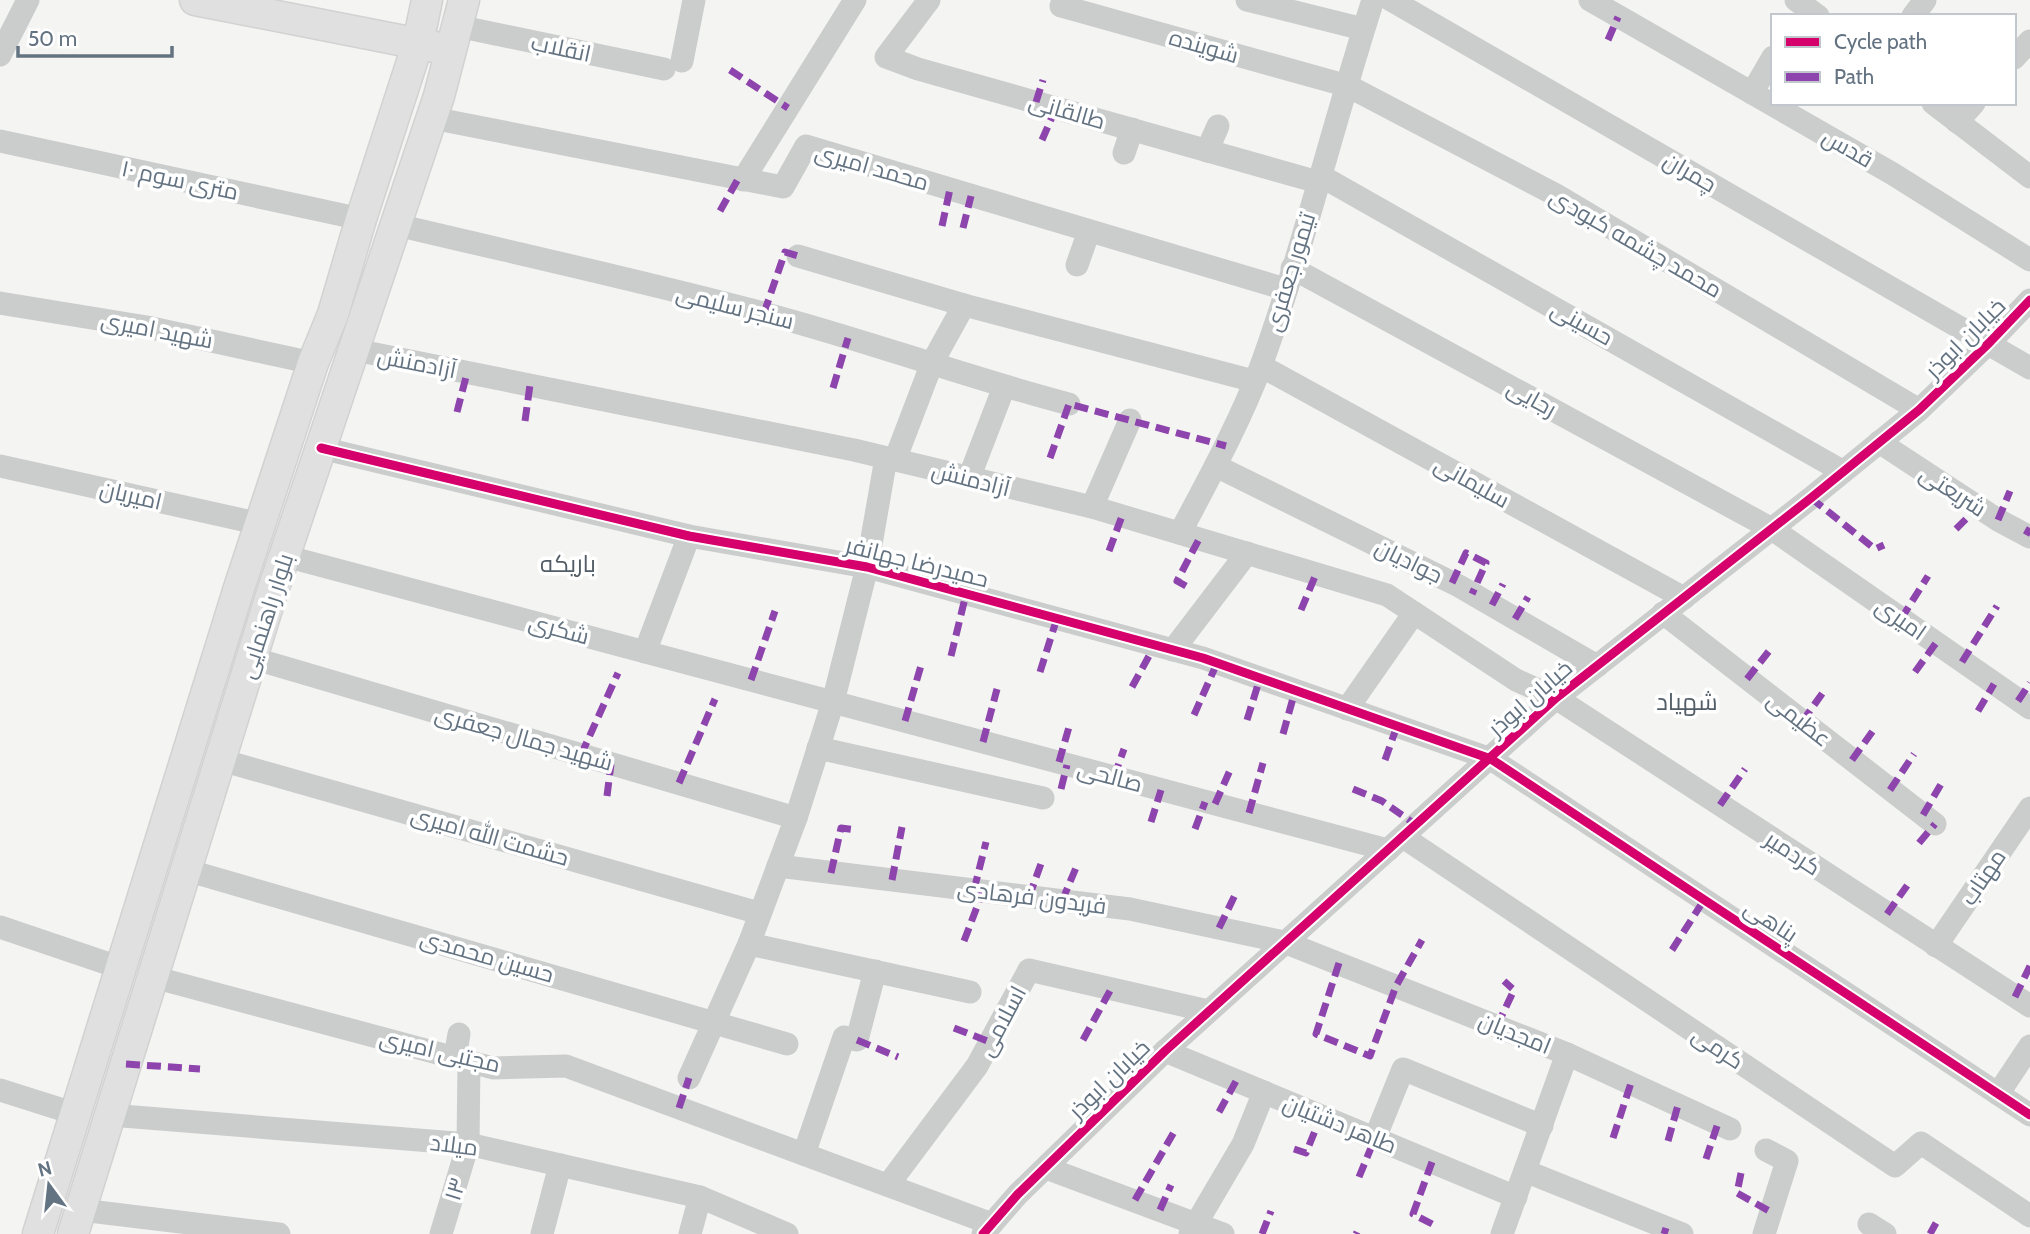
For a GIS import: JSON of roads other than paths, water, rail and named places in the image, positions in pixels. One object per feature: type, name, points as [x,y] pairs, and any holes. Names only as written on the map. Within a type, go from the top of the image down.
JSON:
[{"type":"main road","points":[[195,0],[418,43],[458,25]]},
{"type":"main road","name":"بلوار راهنمایی","points":[[38,1234],[239,588],[313,363],[333,314],[360,219],[418,43],[427,0]]},
{"type":"main road","name":"بلوار راهنمایی","points":[[77,1222],[252,658],[432,118],[458,25]]},
{"type":"street","points":[[0,55],[29,0]]},
{"type":"street","name":"انقلاب","points":[[458,25],[673,65],[694,0]]},
{"type":"street","points":[[743,180],[855,0]]},
{"type":"street","points":[[1247,0],[1363,29]]},
{"type":"street","name":"تیمور جعفری","points":[[1180,533],[1233,433],[1257,374],[1320,179],[1373,0]]},
{"type":"street","name":"چمران","points":[[1391,0],[2030,368]]},
{"type":"street","name":"قدس","points":[[1590,0],[1771,104]]},
{"type":"street","name":"طالقانی","points":[[924,1],[886,57],[918,69],[1207,151],[1320,179]]},
{"type":"street","name":"شوینده","points":[[1062,3],[1348,86]]},
{"type":"street","points":[[2016,56],[2030,41]]},
{"type":"street","points":[[1752,93],[1771,60]]},
{"type":"street","name":"محمد چشمه کبودی","points":[[1348,86],[1556,195],[1919,410]]},
{"type":"street","name":"قدس","points":[[1773,105],[1893,174],[2030,260]]},
{"type":"street","points":[[1936,105],[2030,177]]},
{"type":"street","points":[[1957,122],[1971,105]]},
{"type":"street","name":"محمد امیری","points":[[432,118],[783,187],[806,146],[1089,231],[1288,279]]},
{"type":"street","points":[[1207,151],[1218,126]]},
{"type":"street","points":[[1124,153],[1132,129]]},
{"type":"street","name":"۱۰ متری سوم","points":[[0,141],[360,219]]},
{"type":"street","name":"حسینی","points":[[1320,179],[1842,471]]},
{"type":"street","name":"سنجر سلیمی","points":[[397,225],[764,313],[1004,387],[1069,404]]},
{"type":"street","points":[[1077,265],[1089,231]]},
{"type":"street","points":[[798,256],[964,305],[1257,374]]},
{"type":"street","name":"رجایی","points":[[1288,279],[1772,529]]},
{"type":"street","name":"خیابان ابوذر","points":[[988,1229],[1018,1194],[1165,1051],[1556,698],[1919,410],[2030,300]]},
{"type":"street","name":"شهید امیری","points":[[0,303],[147,327],[313,363]]},
{"type":"street","points":[[689,1078],[749,944],[796,818],[833,702],[867,567],[890,459],[932,363],[964,305]]},
{"type":"street","name":"آزادمنش","points":[[355,350],[890,459],[1092,508],[1180,533],[1387,595],[1516,680],[1556,698]]},
{"type":"street","name":"سلیمانی","points":[[1257,374],[1684,598]]},
{"type":"street","points":[[969,478],[1004,387]]},
{"type":"street","points":[[1092,508],[1130,420]]},
{"type":"street","name":"شریعتی","points":[[1878,442],[1998,520],[2030,537]]},
{"type":"street","name":"حمیدرضا جهانفر","points":[[321,448],[690,536],[867,567],[1203,658],[1490,759]]},
{"type":"street","name":"امیریان","points":[[0,466],[261,524]]},
{"type":"street","name":"جوادیان","points":[[1216,466],[1459,586],[1597,666]]},
{"type":"street","name":"امیری","points":[[1772,529],[2030,708]]},
{"type":"street","points":[[645,652],[690,536]]},
{"type":"street","points":[[1173,650],[1247,553]]},
{"type":"street","name":"شکری","points":[[285,556],[833,702]]},
{"type":"street","points":[[1347,709],[1414,613]]},
{"type":"street","name":"عظیمی","points":[[1663,613],[1935,824]]},
{"type":"street","name":"شهید جمال جعفری","points":[[252,658],[796,818]]},
{"type":"street","name":"کردمیر","points":[[1556,698],[2030,1006]]},
{"type":"street","name":"صالحی","points":[[833,702],[1395,844]]},
{"type":"street","points":[[818,748],[1043,798]]},
{"type":"street","name":"پناهی","points":[[1490,759],[2030,1115]]},
{"type":"street","name":"حشمت الله امیری","points":[[221,760],[760,913]]},
{"type":"street","name":"مهتاب","points":[[1936,946],[2030,808]]},
{"type":"street","name":"کرمی","points":[[1395,844],[1895,1166],[1921,1143],[2030,1216]]},
{"type":"street","name":"فریدون فرهادی","points":[[778,866],[1130,909],[1284,942]]},
{"type":"street","name":"حسین محمدی","points":[[186,870],[787,1044]]},
{"type":"street","points":[[0,927],[121,968]]},
{"type":"street","name":"امجدیان","points":[[1284,942],[1567,1054],[1502,1234]]},
{"type":"street","points":[[749,944],[970,992]]},
{"type":"street","name":"اسلامی","points":[[888,1185],[977,1066],[1029,970],[1208,1011]]},
{"type":"street","points":[[804,1154],[844,1037],[857,1040],[875,971]]},
{"type":"street","name":"مجتبی امیری","points":[[153,976],[493,1068],[566,1066],[888,1185],[988,1229]]},
{"type":"street","name":"۱۳","points":[[441,1234],[468,1144],[459,1034]]},
{"type":"street","points":[[1998,1094],[2030,1046]]},
{"type":"street","name":"طاهر دشتیان","points":[[1165,1051],[1516,1197]]},
{"type":"street","points":[[1567,1054],[1731,1129]]},
{"type":"street","points":[[1375,1138],[1404,1069],[1542,1126]]},
{"type":"street","points":[[0,1090],[76,1114]]},
{"type":"street","points":[[1193,1228],[1243,1144],[1264,1092]]},
{"type":"street","name":"میلاد","points":[[110,1115],[468,1144],[700,1197],[787,1234]]},
{"type":"street","points":[[1764,1234],[1787,1161],[1766,1150]]},
{"type":"street","points":[[542,1234],[560,1165]]},
{"type":"street","points":[[1046,1168],[1193,1228],[1223,1234]]},
{"type":"street","points":[[1525,1171],[1682,1234]]},
{"type":"street","points":[[690,1234],[700,1197]]},
{"type":"street","points":[[77,1222],[279,1234]]},
{"type":"district","name":"باریکه","points":[[568,564]]},
{"type":"district","name":"شهیاد","points":[[1687,702]]}]
